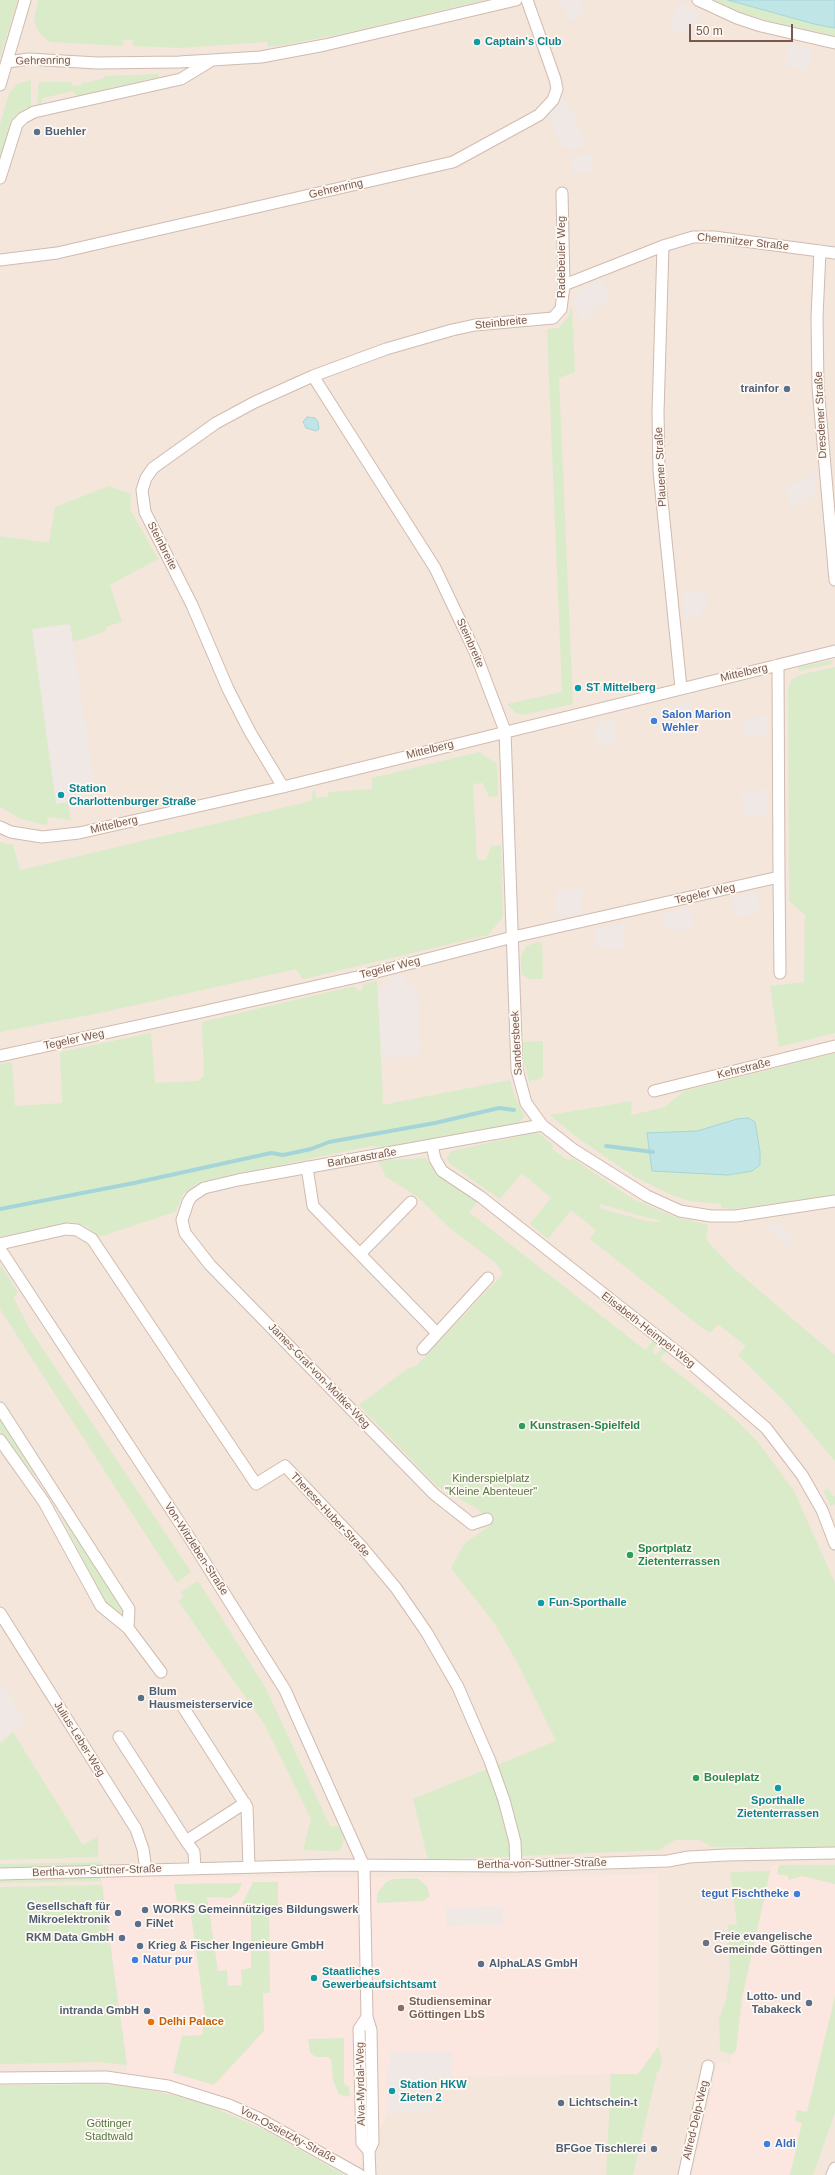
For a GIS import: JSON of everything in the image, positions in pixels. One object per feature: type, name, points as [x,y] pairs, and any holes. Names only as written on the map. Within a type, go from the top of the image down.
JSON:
[{"type":"street","points":[[0,85],[25,0]]},
{"type":"street","name":"Gehrenring","points":[[7,62],[29,59],[97,63],[210,62],[261,57],[325,45],[516,0]]},
{"type":"street","name":"Gehrenring","points":[[0,260],[57,254],[453,162],[538,115],[553,100],[557,89],[555,79],[527,0]]},
{"type":"street","points":[[698,0],[737,18],[761,26],[835,43]]},
{"type":"street","name":"Gehrenring","points":[[0,178],[18,124],[23,118],[34,112],[181,79],[210,62]]},
{"type":"street","name":"Radebeuler Weg","points":[[554,318],[561,309],[564,285],[562,193]]},
{"type":"street","name":"Chemnitzer Straße","points":[[564,285],[663,246],[693,237],[714,237],[835,252]]},
{"type":"street","name":"Plauener Straße","points":[[663,246],[658,412],[659,471],[681,688]]},
{"type":"street","name":"Dresdener Straße","points":[[820,250],[817,317],[818,387],[835,580]]},
{"type":"street","name":"Steinbreite","points":[[283,787],[243,717],[192,605],[145,512],[142,490],[146,478],[153,468],[216,423],[255,402],[313,376],[386,349],[452,330],[475,325],[554,318]]},
{"type":"street","name":"Steinbreite","points":[[313,376],[435,568],[474,652],[505,732]]},
{"type":"street","name":"Mittelberg","points":[[0,827],[22,834],[55,836],[79,833],[283,787],[835,651]]},
{"type":"street","points":[[778,665],[780,973]]},
{"type":"street","name":"Sandersbeek","points":[[505,732],[517,1070],[519,1084],[526,1103],[542,1124],[574,1150],[629,1186],[680,1211],[711,1216],[736,1216],[835,1201]]},
{"type":"street","name":"Mittelberg","points":[[0,820],[22,834]]},
{"type":"street","name":"Tegeler Weg","points":[[0,1056],[197,1014],[513,937],[779,877]]},
{"type":"street","name":"Kehrstraße","points":[[654,1091],[835,1046]]},
{"type":"street","name":"Barbarastraße","points":[[188,1202],[192,1196],[204,1188],[542,1124]]},
{"type":"street","name":"Elisabeth-Heimpel-Weg","points":[[432,1145],[435,1159],[442,1171],[480,1197],[690,1363],[766,1428],[802,1476],[822,1510],[835,1544]]},
{"type":"street","points":[[307,1168],[313,1206],[437,1333]]},
{"type":"street","name":"James-Graf-von-Moltke-Weg","points":[[188,1202],[183,1213],[182,1226],[190,1240],[210,1265],[434,1494],[472,1524],[487,1519]]},
{"type":"street","points":[[360,1254],[411,1202]]},
{"type":"street","name":"Therese-Huber-Straße","points":[[0,1244],[62,1230],[77,1230],[92,1239],[256,1484],[285,1466],[361,1546],[396,1588],[427,1633],[458,1686],[490,1761],[504,1800],[515,1842],[516,1866]]},
{"type":"street","name":"Von-Witzleben-Straße","points":[[0,1249],[189,1537],[286,1690],[348,1825],[364,1866]]},
{"type":"street","points":[[423,1349],[488,1278]]},
{"type":"street","points":[[0,1408],[129,1609],[128,1628]]},
{"type":"street","points":[[0,1440],[44,1502],[101,1606],[128,1628],[161,1672]]},
{"type":"street","points":[[44,1502],[56,1497]]},
{"type":"street","name":"Julius-Leber-Weg","points":[[0,1612],[136,1829],[143,1849],[146,1870]]},
{"type":"street","points":[[183,1707],[247,1807],[249,1867]]},
{"type":"street","points":[[119,1737],[194,1852],[195,1868]]},
{"type":"street","points":[[186,1841],[245,1803]]},
{"type":"street","name":"Bertha-von-Suttner-Straße","points":[[0,1874],[249,1867],[516,1866],[668,1861],[689,1857],[726,1855],[835,1853]]},
{"type":"street","name":"Alva-Myrdal-Weg","points":[[364,1866],[367,2017],[359,2029],[362,2143],[369,2151],[370,2175]]},
{"type":"street","name":"Alfred-Delp-Weg","points":[[684,2175],[708,2066]]},
{"type":"street","name":"Von-Ossietzky-Straße","points":[[0,2078],[106,2077],[168,2086],[229,2105],[258,2118],[360,2175]]},
{"type":"street","points":[[832,2175],[835,2168]]},
{"type":"shaded area","points":[[0,0],[835,0],[835,2175],[345,2175],[269,2132],[95,2084],[0,2085]]},
{"type":"shaded area","points":[[558,0],[579,0],[586,13],[570,22]]},
{"type":"shaded area","points":[[679,2],[701,13],[691,36],[668,26]]},
{"type":"shaded area","points":[[789,44],[813,49],[808,71],[784,66]]},
{"type":"shaded area","points":[[563,95],[574,114],[586,145],[576,149],[561,148],[550,119]]},
{"type":"shaded area","points":[[592,154],[593,173],[571,174],[571,155]]},
{"type":"shaded area","points":[[602,279],[610,301],[594,308],[596,315],[580,321],[573,299],[579,290]]},
{"type":"shaded area","points":[[815,474],[816,496],[790,508],[787,501],[789,500],[784,488]]},
{"type":"shaded area","points":[[705,591],[707,610],[701,610],[701,617],[684,618],[682,593]]},
{"type":"shaded area","points":[[70,624],[95,787],[90,788],[93,806],[69,810],[68,802],[56,804],[32,629]]},
{"type":"shaded area","points":[[690,701],[693,722],[664,727],[662,716],[656,716],[656,710]]},
{"type":"shaded area","points":[[768,714],[768,733],[746,738],[741,721]]},
{"type":"shaded area","points":[[615,719],[615,746],[596,746],[595,723]]},
{"type":"shaded area","points":[[768,788],[768,813],[745,819],[739,794]]},
{"type":"shaded area","points":[[556,890],[582,890],[582,913],[556,919]]},
{"type":"shaded area","points":[[755,891],[761,912],[737,918],[731,897]]},
{"type":"shaded area","points":[[690,907],[695,928],[677,932],[675,927],[664,930],[661,914]]},
{"type":"shaded area","points":[[625,923],[624,949],[595,948],[595,929]]},
{"type":"shaded area","points":[[388,976],[404,976],[405,985],[417,985],[421,1054],[409,1055],[409,1058],[393,1059],[393,1056],[381,1057],[377,987],[389,986]]},
{"type":"shaded area","points":[[782,1222],[793,1239],[788,1246],[770,1232],[769,1225]]},
{"type":"shaded area","points":[[0,1681],[26,1720],[0,1741]]},
{"type":"shaded area","points":[[772,1865],[835,1865],[835,2113],[813,2175],[692,2175],[718,2061],[730,2064],[732,2054],[736,2051],[742,1998]]},
{"type":"shaded area","points":[[658,1874],[658,2047],[638,2074],[433,2077],[433,2112],[388,2113],[356,2175],[345,2175],[269,2132],[234,2115],[173,2095],[127,2086],[127,2065],[102,1881],[99,1877],[513,1877]]},
{"type":"shaded area","points":[[503,1906],[503,1925],[446,1926],[446,1907]]},
{"type":"shaded area","points":[[452,2051],[452,2077],[432,2078],[433,2112],[388,2113],[387,2069],[390,2069],[390,2052]]},
{"type":"green space","points":[[0,0],[18,0],[0,57]]},
{"type":"green space","points":[[38,0],[485,0],[346,33],[288,44],[268,47],[267,42],[180,48],[133,46],[133,40],[123,40],[123,46],[50,42],[39,33],[34,20]]},
{"type":"green space","points":[[714,0],[835,0],[835,36],[769,21],[737,11]]},
{"type":"green space","points":[[159,74],[159,77],[77,96],[73,91],[43,98],[41,104],[37,105],[39,82],[72,82],[72,86],[103,79],[105,76]]},
{"type":"green space","points":[[31,80],[31,107],[25,108],[13,120],[0,160],[0,124],[9,94],[17,84]]},
{"type":"green space","points":[[572,306],[575,372],[559,378],[573,704],[523,715],[516,713],[507,704],[562,692],[547,329],[559,328],[568,317]]},
{"type":"green space","points":[[109,486],[131,494],[130,509],[158,559],[110,585],[122,622],[106,627],[106,631],[73,642],[70,624],[32,629],[56,804],[68,802],[71,820],[48,817],[47,825],[21,819],[0,807],[0,536],[49,543],[55,507]]},
{"type":"green space","points":[[831,660],[832,664],[799,671],[798,667]]},
{"type":"green space","points":[[835,667],[835,1033],[779,1047],[770,986],[804,982],[805,915],[789,901],[788,688],[791,680],[799,675]]},
{"type":"green space","points":[[479,752],[497,764],[498,796],[489,797],[483,783],[473,784],[477,860],[486,860],[491,846],[501,845],[503,917],[488,935],[303,979],[296,969],[100,1013],[0,1032],[0,842],[13,845],[20,870],[311,801],[313,791],[316,791],[316,798],[328,797],[328,792],[372,789],[372,778]]},
{"type":"green space","points":[[538,942],[542,943],[543,979],[529,979],[521,974],[521,957],[526,946]]},
{"type":"green space","points":[[377,981],[383,1097],[382,1105],[510,1080],[516,1099],[525,1116],[519,1123],[392,1148],[371,1146],[199,1182],[183,1194],[175,1212],[99,1237],[88,1227],[72,1222],[0,1237],[0,1064],[12,1062],[15,1106],[62,1103],[60,1052],[151,1033],[155,1083],[198,1081],[204,1076],[202,1022],[354,986],[358,991],[362,990],[363,984]]},
{"type":"green space","points":[[543,1041],[543,1075],[540,1079],[529,1081],[524,1062],[523,1042]]},
{"type":"green space","points":[[835,1053],[835,1195],[734,1209],[721,1208],[721,1204],[690,1201],[674,1196],[635,1177],[575,1136],[550,1115],[632,1101],[631,1115],[665,1107],[684,1091]]},
{"type":"green space","points":[[534,1133],[540,1134],[553,1145],[552,1149],[569,1161],[572,1158],[633,1199],[672,1216],[708,1225],[706,1237],[708,1242],[734,1269],[835,1355],[835,1461],[785,1402],[738,1355],[746,1346],[718,1324],[710,1333],[700,1326],[590,1239],[596,1230],[571,1210],[548,1239],[530,1224],[551,1198],[522,1173],[500,1199],[451,1165],[446,1159],[451,1151]],"holes":[[[600,1204],[649,1218],[662,1220],[658,1222],[646,1221],[599,1208]]]},
{"type":"green space","name":"Sportplatz Zietenterrassen","points":[[425,1158],[446,1181],[477,1202],[469,1212],[645,1350],[654,1340],[658,1343],[652,1351],[656,1355],[663,1347],[667,1350],[660,1359],[734,1418],[757,1441],[794,1491],[835,1583],[835,1848],[750,1849],[745,1847],[712,1847],[700,1840],[675,1840],[659,1850],[428,1860],[413,1799],[556,1741],[517,1662],[495,1624],[451,1568],[465,1543],[491,1525],[478,1509],[437,1486],[359,1405],[407,1369],[416,1366],[503,1274],[496,1263],[451,1229],[418,1197],[386,1177],[378,1161]]},
{"type":"green space","points":[[0,1264],[18,1292],[13,1297],[29,1328],[191,1572],[177,1583],[0,1309]]},
{"type":"green space","points":[[0,1414],[38,1474],[35,1476],[0,1431]]},
{"type":"green space","points":[[829,1489],[833,1497],[835,1496],[835,1504],[831,1506],[823,1491]]},
{"type":"green space","points":[[63,1512],[125,1610],[124,1614],[120,1616],[105,1602],[60,1514]]},
{"type":"green space","points":[[198,1581],[265,1687],[330,1826],[342,1827],[344,1838],[341,1849],[337,1851],[303,1850],[311,1819],[265,1725],[178,1601],[184,1597],[181,1592]]},
{"type":"green space","points":[[13,1732],[83,1845],[98,1836],[98,1857],[0,1860],[0,1742],[2,1743]]},
{"type":"green space","points":[[101,1862],[99,1867],[0,1868],[0,1864]]},
{"type":"green space","points":[[779,1865],[835,1865],[835,1884],[802,1876],[789,1880],[788,1876],[777,1874]]},
{"type":"green space","points":[[770,1871],[742,1998],[736,2051],[732,2054],[720,2051],[719,2019],[726,2000],[730,1974],[728,1925],[737,1924],[730,1872]]},
{"type":"green space","points":[[99,1877],[102,1881],[0,1883],[0,1879]]},
{"type":"green space","points":[[417,1878],[427,1886],[430,1896],[423,1901],[377,1903],[377,1894],[386,1882],[392,1879]]},
{"type":"green space","points":[[253,1882],[278,1882],[278,1912],[269,1913],[270,1993],[263,1993],[264,2031],[214,2085],[173,2073],[182,2036],[202,2035],[205,2015],[189,1901],[177,1901],[174,1884],[242,1883],[239,1891],[231,1898],[207,1897],[218,1971],[227,1970],[228,1986],[242,1985],[241,1970],[251,1968],[251,1904],[242,1904]]},
{"type":"green space","points":[[102,1885],[127,2065],[100,2062],[0,2064],[0,1887]]},
{"type":"green space","points":[[835,1996],[835,2113],[813,2175],[790,2175],[802,2123],[795,2121],[797,2110],[807,2112]]},
{"type":"green space","points":[[344,2038],[344,2083],[349,2087],[350,2097],[339,2094],[333,2081],[331,2059],[328,2057],[316,2057],[310,2053],[308,2039]]},
{"type":"green space","points":[[658,2047],[662,2059],[659,2072],[657,2072],[633,2175],[606,2175],[611,2074],[638,2074]]},
{"type":"green space","name":"Göttinger Stadtwald","points":[[95,2084],[127,2086],[204,2103],[269,2132],[345,2175],[0,2175],[0,2085]]},
{"type":"water","points":[[728,0],[835,0],[835,28],[814,24]]},
{"type":"water","points":[[307,417],[315,418],[318,422],[319,429],[316,431],[306,428],[303,422]]},
{"type":"water","points":[[748,1118],[755,1122],[760,1152],[760,1165],[752,1171],[728,1175],[652,1171],[647,1133],[697,1131],[737,1119]]},
{"type":"waterway","points":[[0,1209],[134,1183],[271,1153],[283,1155],[311,1149],[329,1142],[435,1123],[499,1108],[514,1110]]},
{"type":"waterway","points":[[606,1146],[653,1152]]},
{"type":"place","name":"Captain's Club","points":[[477,42]]},
{"type":"place","name":"Buehler","points":[[37,132]]},
{"type":"place","name":"trainfor","points":[[787,389]]},
{"type":"place","name":"ST Mittelberg","points":[[578,688]]},
{"type":"place","name":"Salon Marion Wehler","points":[[654,721]]},
{"type":"place","name":"Station Charlottenburger Straße","points":[[61,795]]},
{"type":"place","name":"Kunstrasen-Spielfeld","points":[[522,1426]]},
{"type":"place","name":"Sportplatz Zietenterrassen","points":[[630,1555]]},
{"type":"place","name":"Fun-Sporthalle","points":[[541,1603]]},
{"type":"place","name":"Blum Hausmeisterservice","points":[[141,1698]]},
{"type":"place","name":"Bouleplatz","points":[[696,1778]]},
{"type":"place","name":"Sporthalle Zietenterrassen","points":[[778,1788]]},
{"type":"place","name":"tegut Fischtheke","points":[[797,1894]]},
{"type":"place","name":"WORKS Gemeinnütziges Bildungswerk","points":[[145,1910]]},
{"type":"place","name":"Gesellschaft für Mikroelektronik","points":[[118,1913]]},
{"type":"place","name":"FiNet","points":[[138,1924]]},
{"type":"place","name":"RKM Data GmbH","points":[[122,1938]]},
{"type":"place","name":"Freie evangelische Gemeinde Göttingen","points":[[706,1943]]},
{"type":"place","name":"Krieg & Fischer Ingenieure GmbH","points":[[140,1946]]},
{"type":"place","name":"Natur pur","points":[[135,1960]]},
{"type":"place","name":"AlphaLAS GmbH","points":[[481,1964]]},
{"type":"place","name":"Staatliches Gewerbeaufsichtsamt","points":[[314,1978]]},
{"type":"place","name":"Lotto- und Tabakeck","points":[[809,2003]]},
{"type":"place","name":"Studienseminar Göttingen LbS","points":[[401,2008]]},
{"type":"place","name":"intranda GmbH","points":[[147,2011]]},
{"type":"place","name":"Delhi Palace","points":[[151,2022]]},
{"type":"place","name":"Station HKW Zieten 2","points":[[392,2091]]},
{"type":"place","name":"Lichtschein-t","points":[[561,2103]]},
{"type":"place","name":"Aldi","points":[[767,2144]]},
{"type":"place","name":"BFGoe Tischlerei","points":[[654,2149]]},
{"type":"park label","name":"Kinderspielplatz \"Kleine Abenteuer\"","points":[[491,1485]]}]
